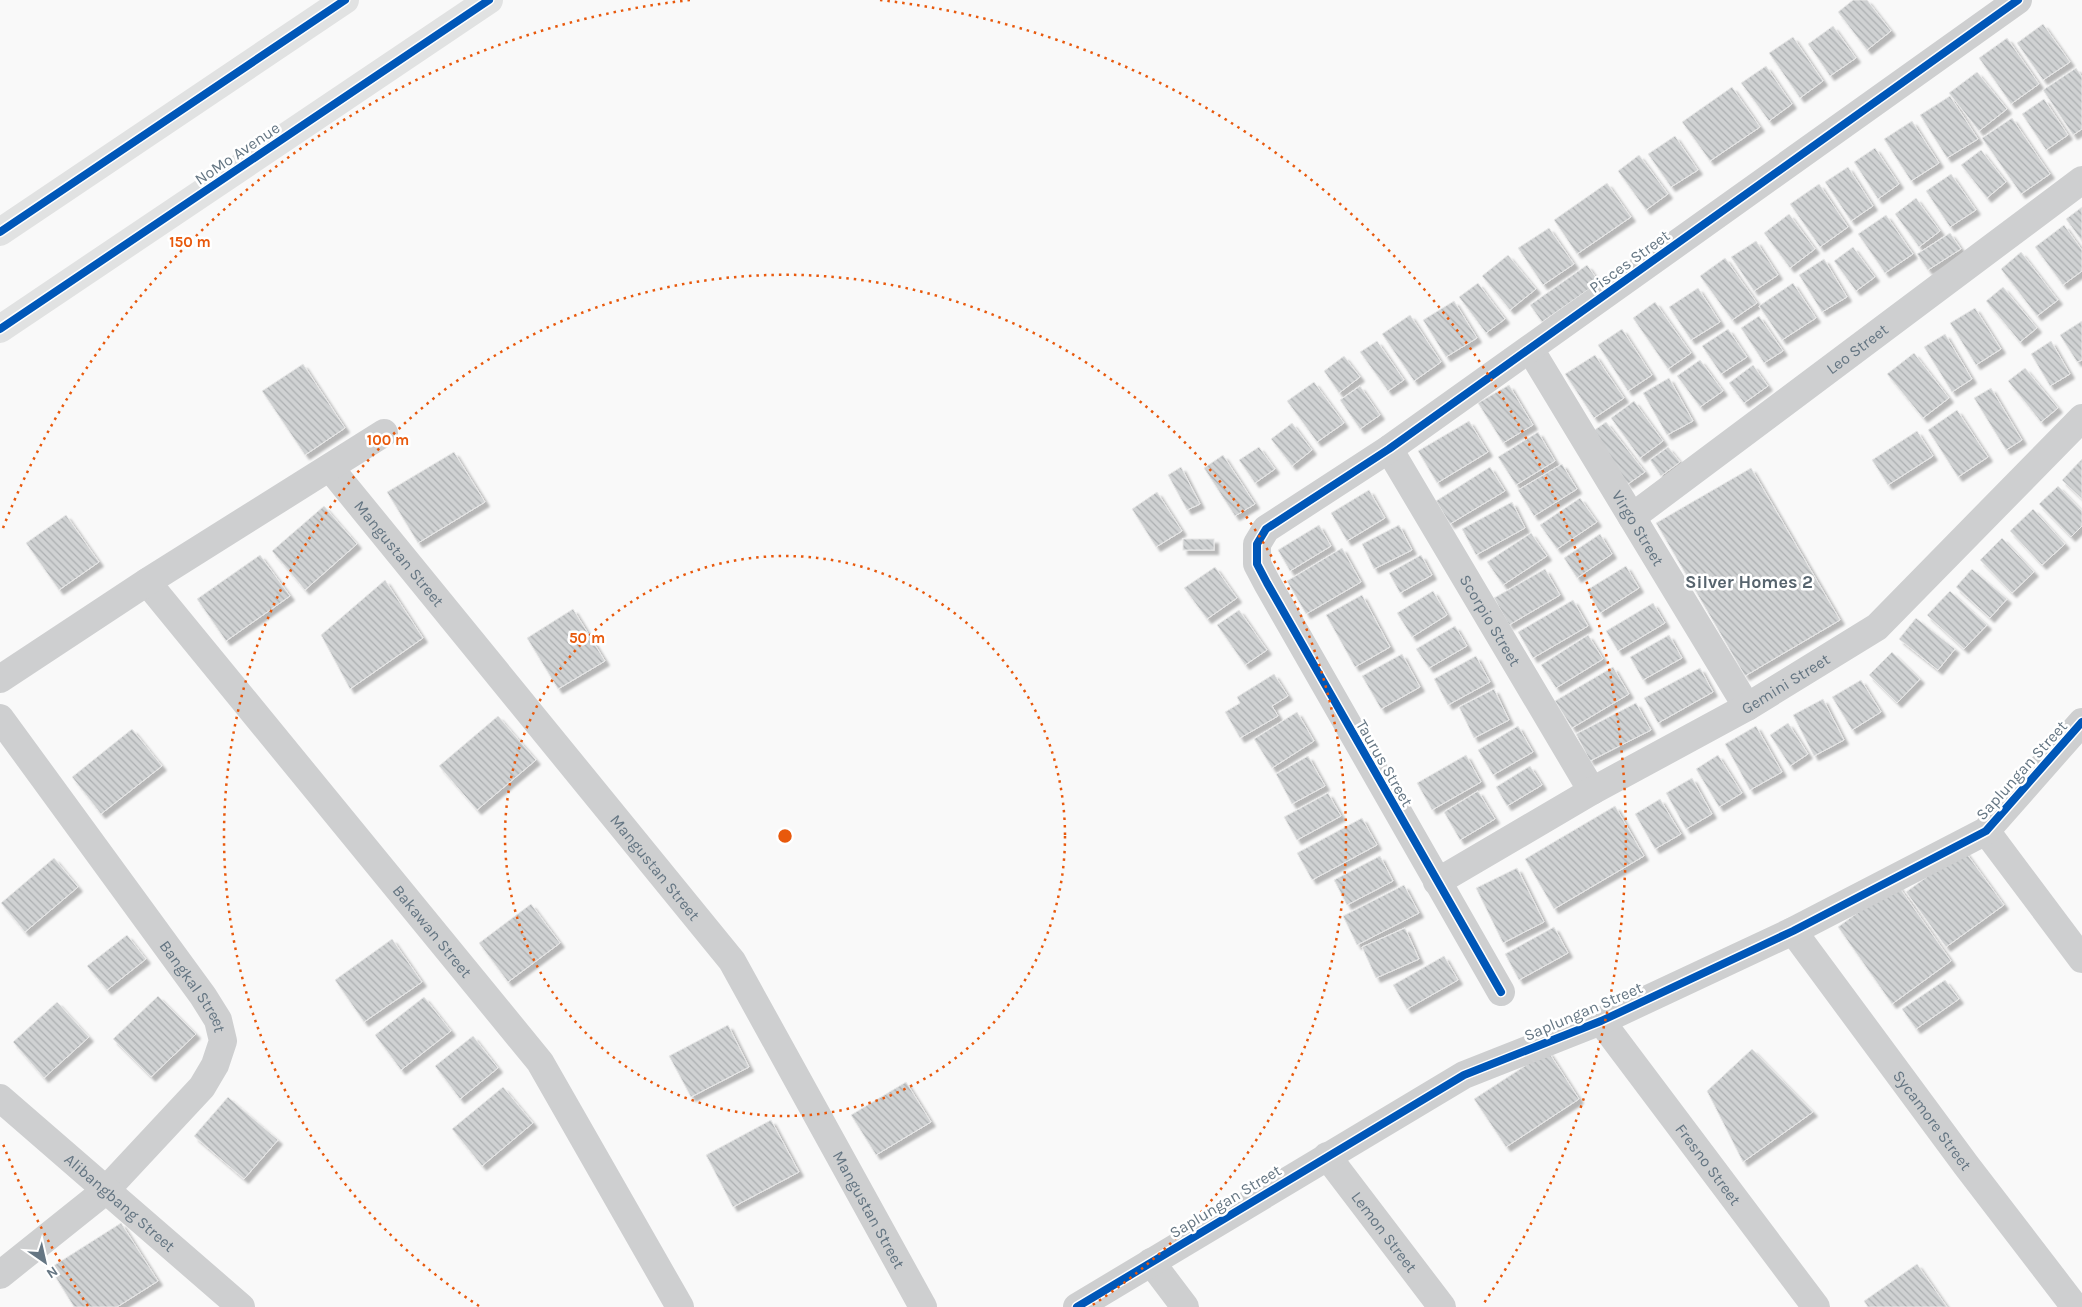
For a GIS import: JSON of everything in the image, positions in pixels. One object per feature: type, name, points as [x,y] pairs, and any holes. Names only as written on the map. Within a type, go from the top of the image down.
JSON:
[{"type":"main road","points":[[0,232],[344,0]]},
{"type":"main road","name":"NoMo Avenue","points":[[0,328],[488,0]]},
{"type":"street","name":"Pisces Street","points":[[1257,544],[1266,529],[1389,449],[2018,0]]},
{"type":"street","name":"Leo Street","points":[[1632,517],[2082,180]]},
{"type":"street","name":"Virgo Street","points":[[1530,349],[1747,707]]},
{"type":"street","name":"Gemini Street","points":[[1437,882],[1592,791],[1747,707],[1877,627],[2082,418]]},
{"type":"street","points":[[0,678],[147,582],[384,433]]},
{"type":"street","name":"Scorpio Street","points":[[1389,449],[1592,791]]},
{"type":"street","name":"Mangustan Street","points":[[330,468],[732,961],[923,1307]]},
{"type":"street","name":"Taurus Street","points":[[1257,544],[1258,564],[1267,583],[1501,992]]},
{"type":"street","name":"Bakawan Street","points":[[147,582],[540,1062],[680,1307]]},
{"type":"street","name":"Bangkal Street","points":[[0,718],[197,988],[218,1020],[222,1041],[215,1065],[202,1086],[105,1191],[0,1275]]},
{"type":"street","name":"Saplungan Street","points":[[1076,1307],[1464,1075],[1601,1021],[1793,931],[1986,831],[2082,722]]},
{"type":"street","points":[[1986,831],[2082,959]]},
{"type":"street","name":"Sycamore Street","points":[[1793,931],[1966,1165],[2075,1307]]},
{"type":"street","name":"Fresno Street","points":[[1601,1021],[1816,1307]]},
{"type":"street","name":"Alibangbang Street","points":[[0,1098],[241,1307]]},
{"type":"street","name":"Lemon Street","points":[[1328,1156],[1442,1307]]},
{"type":"street","points":[[1150,1262],[1185,1307]]},
{"type":"building","points":[[1853,0],[1867,0],[1891,31],[1867,50],[1838,12]]},
{"type":"building","points":[[2043,24],[2070,62],[2043,80],[2017,43]]},
{"type":"building","points":[[1833,26],[1856,58],[1830,76],[1808,44]]},
{"type":"building","points":[[1793,37],[1823,81],[1800,98],[1769,53]]},
{"type":"building","points":[[2007,38],[2039,84],[2011,104],[1979,58]]},
{"type":"building","points":[[1766,66],[1792,104],[1769,121],[1741,83]]},
{"type":"building","points":[[2076,68],[2082,77],[2082,129],[2073,135],[2043,90]]},
{"type":"building","points":[[1977,72],[2007,109],[1979,131],[1949,93]]},
{"type":"building","points":[[1732,87],[1760,127],[1710,161],[1682,122]]},
{"type":"building","points":[[1950,96],[1978,139],[1947,158],[1920,115]]},
{"type":"building","points":[[2044,99],[2068,135],[2046,150],[2022,114]]},
{"type":"building","points":[[2012,118],[2050,174],[2021,194],[1982,138]]},
{"type":"building","points":[[1912,121],[1939,163],[1911,181],[1884,139]]},
{"type":"building","points":[[1675,136],[1698,170],[1671,187],[1648,154]]},
{"type":"building","points":[[1875,148],[1899,184],[1878,199],[1854,162]]},
{"type":"building","points":[[1981,150],[2006,182],[1987,198],[1961,165]]},
{"type":"building","points":[[1639,155],[1668,194],[1646,210],[1618,171]]},
{"type":"building","points":[[1848,167],[1873,206],[1851,221],[1825,182]]},
{"type":"building","points":[[1951,174],[1976,210],[1950,227],[1926,191]]},
{"type":"building","points":[[1607,183],[1631,217],[1577,254],[1554,220]]},
{"type":"building","points":[[1819,184],[1848,227],[1820,247],[1790,204]]},
{"type":"building","points":[[1916,198],[1940,231],[1919,247],[1895,214]]},
{"type":"building","points":[[2082,207],[2082,241],[2066,219]]},
{"type":"building","points":[[1789,214],[1815,249],[1790,268],[1764,233]]},
{"type":"building","points":[[1886,215],[1913,254],[1885,273],[1858,234]]},
{"type":"building","points":[[2064,225],[2082,250],[2082,271],[2063,285],[2035,247]]},
{"type":"building","points":[[1549,228],[1574,264],[1543,285],[1518,248]]},
{"type":"building","points":[[1950,233],[1961,249],[1928,270],[1917,254]]},
{"type":"building","points":[[1756,241],[1778,275],[1754,291],[1731,257]]},
{"type":"building","points":[[1853,247],[1875,277],[1856,291],[1834,261]]},
{"type":"building","points":[[2021,252],[2058,300],[2037,316],[2001,269]]},
{"type":"building","points":[[1508,255],[1536,289],[1510,310],[1482,276]]},
{"type":"building","points":[[1725,258],[1757,303],[1732,320],[1700,276]]},
{"type":"building","points":[[1824,259],[1847,297],[1822,312],[1799,275]]},
{"type":"building","points":[[1587,265],[1599,282],[1542,322],[1530,305]]},
{"type":"building","points":[[1478,283],[1505,319],[1486,333],[1459,297]]},
{"type":"building","points":[[1793,283],[1816,318],[1782,340],[1759,306]]},
{"type":"building","points":[[2003,287],[2037,328],[2020,342],[1986,301]]},
{"type":"building","points":[[1698,288],[1720,322],[1691,340],[1669,307]]},
{"type":"building","points":[[1454,301],[1477,338],[1446,357],[1423,320]]},
{"type":"building","points":[[1655,302],[1691,353],[1668,369],[1633,318]]},
{"type":"building","points":[[1975,308],[2001,349],[1976,365],[1950,323]]},
{"type":"building","points":[[1410,315],[1441,362],[1414,381],[1382,334]]},
{"type":"building","points":[[1759,316],[1783,351],[1764,363],[1741,328]]},
{"type":"building","points":[[2082,321],[2082,360],[2077,362],[2060,335]]},
{"type":"building","points":[[1622,329],[1652,375],[1628,391],[1598,345]]},
{"type":"building","points":[[1728,329],[1747,357],[1721,374],[1702,346]]},
{"type":"building","points":[[1945,334],[1972,379],[1952,392],[1924,347]]},
{"type":"building","points":[[1377,341],[1404,380],[1388,391],[1360,352]]},
{"type":"building","points":[[2051,341],[2070,374],[2050,386],[2031,354]]},
{"type":"building","points":[[1914,353],[1949,398],[1923,418],[1887,374]]},
{"type":"building","points":[[1595,355],[1624,398],[1594,418],[1565,374]]},
{"type":"building","points":[[1344,356],[1360,377],[1339,393],[1324,371]]},
{"type":"building","points":[[1700,360],[1723,391],[1700,407],[1677,376]]},
{"type":"building","points":[[303,364],[345,428],[305,455],[262,391]]},
{"type":"building","points":[[1753,365],[1768,386],[1744,403],[1729,383]]},
{"type":"building","points":[[2025,368],[2058,408],[2041,422],[2008,381]]},
{"type":"building","points":[[1669,378],[1693,421],[1667,435],[1643,393]]},
{"type":"building","points":[[1314,382],[1344,423],[1317,442],[1287,401]]},
{"type":"building","points":[[1509,385],[1533,425],[1503,443],[1478,403]]},
{"type":"building","points":[[1360,386],[1380,415],[1360,429],[1340,400]]},
{"type":"building","points":[[1991,388],[2022,440],[2006,450],[1974,398]]},
{"type":"building","points":[[1634,401],[1663,441],[1640,458],[1611,418]]},
{"type":"building","points":[[1957,410],[1988,457],[1958,477],[1928,430]]},
{"type":"building","points":[[1469,421],[1488,452],[1437,483],[1418,451]]},
{"type":"building","points":[[1606,422],[1645,472],[1628,484],[1589,434]]},
{"type":"building","points":[[1292,423],[1312,450],[1292,466],[1271,439]]},
{"type":"building","points":[[1917,431],[1933,456],[1888,485],[1872,460]]},
{"type":"building","points":[[1538,432],[1555,461],[1516,485],[1498,457]]},
{"type":"building","points":[[1259,447],[1275,469],[1255,483],[1239,460]]},
{"type":"building","points":[[1668,447],[1680,462],[1661,476],[1650,460]]},
{"type":"building","points":[[454,452],[485,502],[418,543],[387,492]]},
{"type":"building","points":[[1223,455],[1255,504],[1235,516],[1204,468]]},
{"type":"building","points":[[2082,459],[2082,499],[2062,480]]},
{"type":"building","points":[[1562,464],[1577,489],[1534,516],[1518,490]]},
{"type":"building","points":[[1181,467],[1200,504],[1187,510],[1168,475]]},
{"type":"building","points":[[1490,467],[1505,491],[1450,524],[1436,501]]},
{"type":"building","points":[[1751,468],[1840,620],[1745,676],[1656,523]]},
{"type":"building","points":[[2058,486],[2082,511],[2082,526],[2071,537],[2039,504]]},
{"type":"building","points":[[1369,490],[1385,518],[1347,541],[1331,513]]},
{"type":"building","points":[[1157,492],[1182,531],[1156,547],[1132,509]]},
{"type":"building","points":[[1580,498],[1597,522],[1557,549],[1540,525]]},
{"type":"building","points":[[1512,502],[1525,528],[1476,555],[1462,529]]},
{"type":"building","points":[[324,506],[357,544],[305,590],[272,551]]},
{"type":"building","points":[[2033,509],[2065,544],[2042,565],[2010,531]]},
{"type":"building","points":[[66,515],[99,562],[59,590],[26,543]]},
{"type":"building","points":[[1319,525],[1331,546],[1290,571],[1278,550]]},
{"type":"building","points":[[1399,525],[1412,550],[1374,569],[1362,544]]},
{"type":"building","points":[[1531,533],[1547,556],[1503,585],[1487,562]]},
{"type":"building","points":[[1600,534],[1612,554],[1577,578],[1564,558]]},
{"type":"building","points":[[2002,538],[2034,572],[2012,593],[1980,560]]},
{"type":"building","points":[[1183,539],[1214,539],[1214,550],[1183,550]]},
{"type":"building","points":[[1342,548],[1361,582],[1306,614],[1287,581]]},
{"type":"building","points":[[260,555],[290,596],[226,641],[197,599]]},
{"type":"building","points":[[1421,555],[1432,575],[1400,593],[1389,573]]},
{"type":"building","points":[[1626,566],[1639,588],[1600,613],[1587,590]]},
{"type":"building","points":[[1215,567],[1237,598],[1207,619],[1184,588]]},
{"type":"building","points":[[1545,569],[1560,595],[1509,625],[1494,598]]},
{"type":"building","points":[[1972,569],[2007,599],[1990,618],[1956,587]]},
{"type":"building","points":[[385,580],[423,638],[350,689],[321,635]]},
{"type":"building","points":[[1433,591],[1447,615],[1412,637],[1397,613]]},
{"type":"building","points":[[1950,591],[1987,625],[1964,649],[1927,615]]},
{"type":"building","points":[[1362,595],[1390,647],[1355,667],[1326,615]]},
{"type":"building","points":[[1573,600],[1588,626],[1533,658],[1518,632]]},
{"type":"building","points":[[1653,603],[1665,623],[1618,651],[1606,631]]},
{"type":"building","points":[[573,609],[605,661],[558,689],[527,638]]},
{"type":"building","points":[[1239,610],[1267,650],[1245,665],[1217,625]]},
{"type":"building","points":[[1916,618],[1955,649],[1938,670],[1899,639]]},
{"type":"building","points":[[1455,626],[1467,646],[1429,668],[1416,649]]},
{"type":"building","points":[[1588,635],[1603,659],[1556,688],[1541,665]]},
{"type":"building","points":[[1669,635],[1682,658],[1643,680],[1630,657]]},
{"type":"building","points":[[1892,652],[1920,679],[1897,703],[1869,675]]},
{"type":"building","points":[[1402,654],[1420,687],[1381,709],[1362,676]]},
{"type":"building","points":[[1476,656],[1490,682],[1448,705],[1434,679]]},
{"type":"building","points":[[1613,667],[1629,694],[1572,728],[1555,701]]},
{"type":"building","points":[[1700,668],[1713,692],[1658,723],[1644,698]]},
{"type":"building","points":[[1274,674],[1288,696],[1272,706],[1278,716],[1240,738],[1225,712],[1240,703],[1237,697]]},
{"type":"building","points":[[1861,680],[1881,712],[1852,730],[1832,697]]},
{"type":"building","points":[[1494,689],[1509,720],[1474,738],[1459,707]]},
{"type":"building","points":[[1823,699],[1844,740],[1814,756],[1793,715]]},
{"type":"building","points":[[1636,703],[1651,730],[1590,761],[1576,734]]},
{"type":"building","points":[[1297,712],[1314,741],[1272,768],[1254,739]]},
{"type":"building","points":[[498,716],[536,760],[477,810],[439,766]]},
{"type":"building","points":[[1788,723],[1808,754],[1790,766],[1770,735]]},
{"type":"building","points":[[1518,726],[1533,752],[1493,775],[1478,750]]},
{"type":"building","points":[[1756,726],[1782,772],[1750,790],[1725,744]]},
{"type":"building","points":[[132,729],[162,766],[101,814],[72,777]]},
{"type":"building","points":[[1466,755],[1481,782],[1432,810],[1417,783]]},
{"type":"building","points":[[1718,755],[1742,793],[1719,807],[1696,769]]},
{"type":"building","points":[[1308,756],[1325,786],[1292,804],[1276,774]]},
{"type":"building","points":[[1530,766],[1542,785],[1507,806],[1496,787]]},
{"type":"building","points":[[1692,778],[1712,814],[1686,829],[1666,793]]},
{"type":"building","points":[[1478,791],[1495,819],[1460,840],[1444,812]]},
{"type":"building","points":[[1328,793],[1341,816],[1297,840],[1284,817]]},
{"type":"building","points":[[1660,799],[1681,834],[1655,849],[1635,814]]},
{"type":"building","points":[[1615,806],[1644,856],[1554,909],[1525,859]]},
{"type":"building","points":[[1362,818],[1377,845],[1312,880],[1297,853]]},
{"type":"building","points":[[1964,850],[2004,905],[1946,947],[1906,892]]},
{"type":"building","points":[[1380,856],[1393,881],[1347,905],[1334,880]]},
{"type":"building","points":[[54,858],[78,887],[25,932],[1,903]]},
{"type":"building","points":[[1517,868],[1544,922],[1503,943],[1476,888]]},
{"type":"building","points":[[1897,884],[1951,961],[1892,1004],[1838,927]]},
{"type":"building","points":[[1404,885],[1419,913],[1357,945],[1343,916]]},
{"type":"building","points":[[531,904],[560,943],[508,982],[479,943]]},
{"type":"building","points":[[1554,927],[1568,953],[1519,980],[1505,954]]},
{"type":"building","points":[[1405,928],[1419,959],[1376,978],[1362,947]]},
{"type":"building","points":[[127,935],[146,959],[107,990],[87,966]]},
{"type":"building","points":[[392,939],[422,982],[364,1022],[335,980]]},
{"type":"building","points":[[1444,956],[1458,980],[1407,1009],[1393,985]]},
{"type":"building","points":[[1945,980],[1959,999],[1916,1029],[1902,1009]]},
{"type":"building","points":[[158,996],[196,1034],[151,1077],[113,1039]]},
{"type":"building","points":[[424,997],[451,1031],[401,1070],[375,1035]]},
{"type":"building","points":[[57,1002],[89,1037],[44,1078],[13,1042]]},
{"type":"building","points":[[728,1025],[749,1067],[691,1097],[669,1056]]},
{"type":"building","points":[[473,1036],[498,1068],[460,1099],[435,1066]]},
{"type":"building","points":[[1752,1049],[1813,1112],[1743,1162],[1707,1091]]},
{"type":"building","points":[[1548,1051],[1579,1099],[1506,1147],[1474,1099]]},
{"type":"building","points":[[906,1082],[931,1122],[876,1155],[851,1115]]},
{"type":"building","points":[[503,1087],[533,1123],[482,1166],[452,1129]]},
{"type":"building","points":[[228,1097],[278,1140],[244,1179],[194,1136]]},
{"type":"building","points":[[771,1120],[799,1172],[733,1207],[706,1155]]},
{"type":"building","points":[[121,1223],[158,1281],[117,1307],[74,1307],[50,1268]]},
{"type":"building","points":[[1917,1264],[1947,1307],[1868,1307],[1864,1301]]},
{"type":"cycle path","points":[[0,232],[345,0]]},
{"type":"cycle path","points":[[0,329],[489,0]]},
{"type":"cycle path","points":[[1501,992],[1267,583],[1257,564],[1257,544],[1266,529],[1389,449],[2018,0]]},
{"type":"cycle path","points":[[1077,1307],[1464,1075],[1601,1021],[1793,931],[1986,831],[2082,722]]},
{"type":"district","name":"Silver Homes 2","points":[[1749,582]]}]
